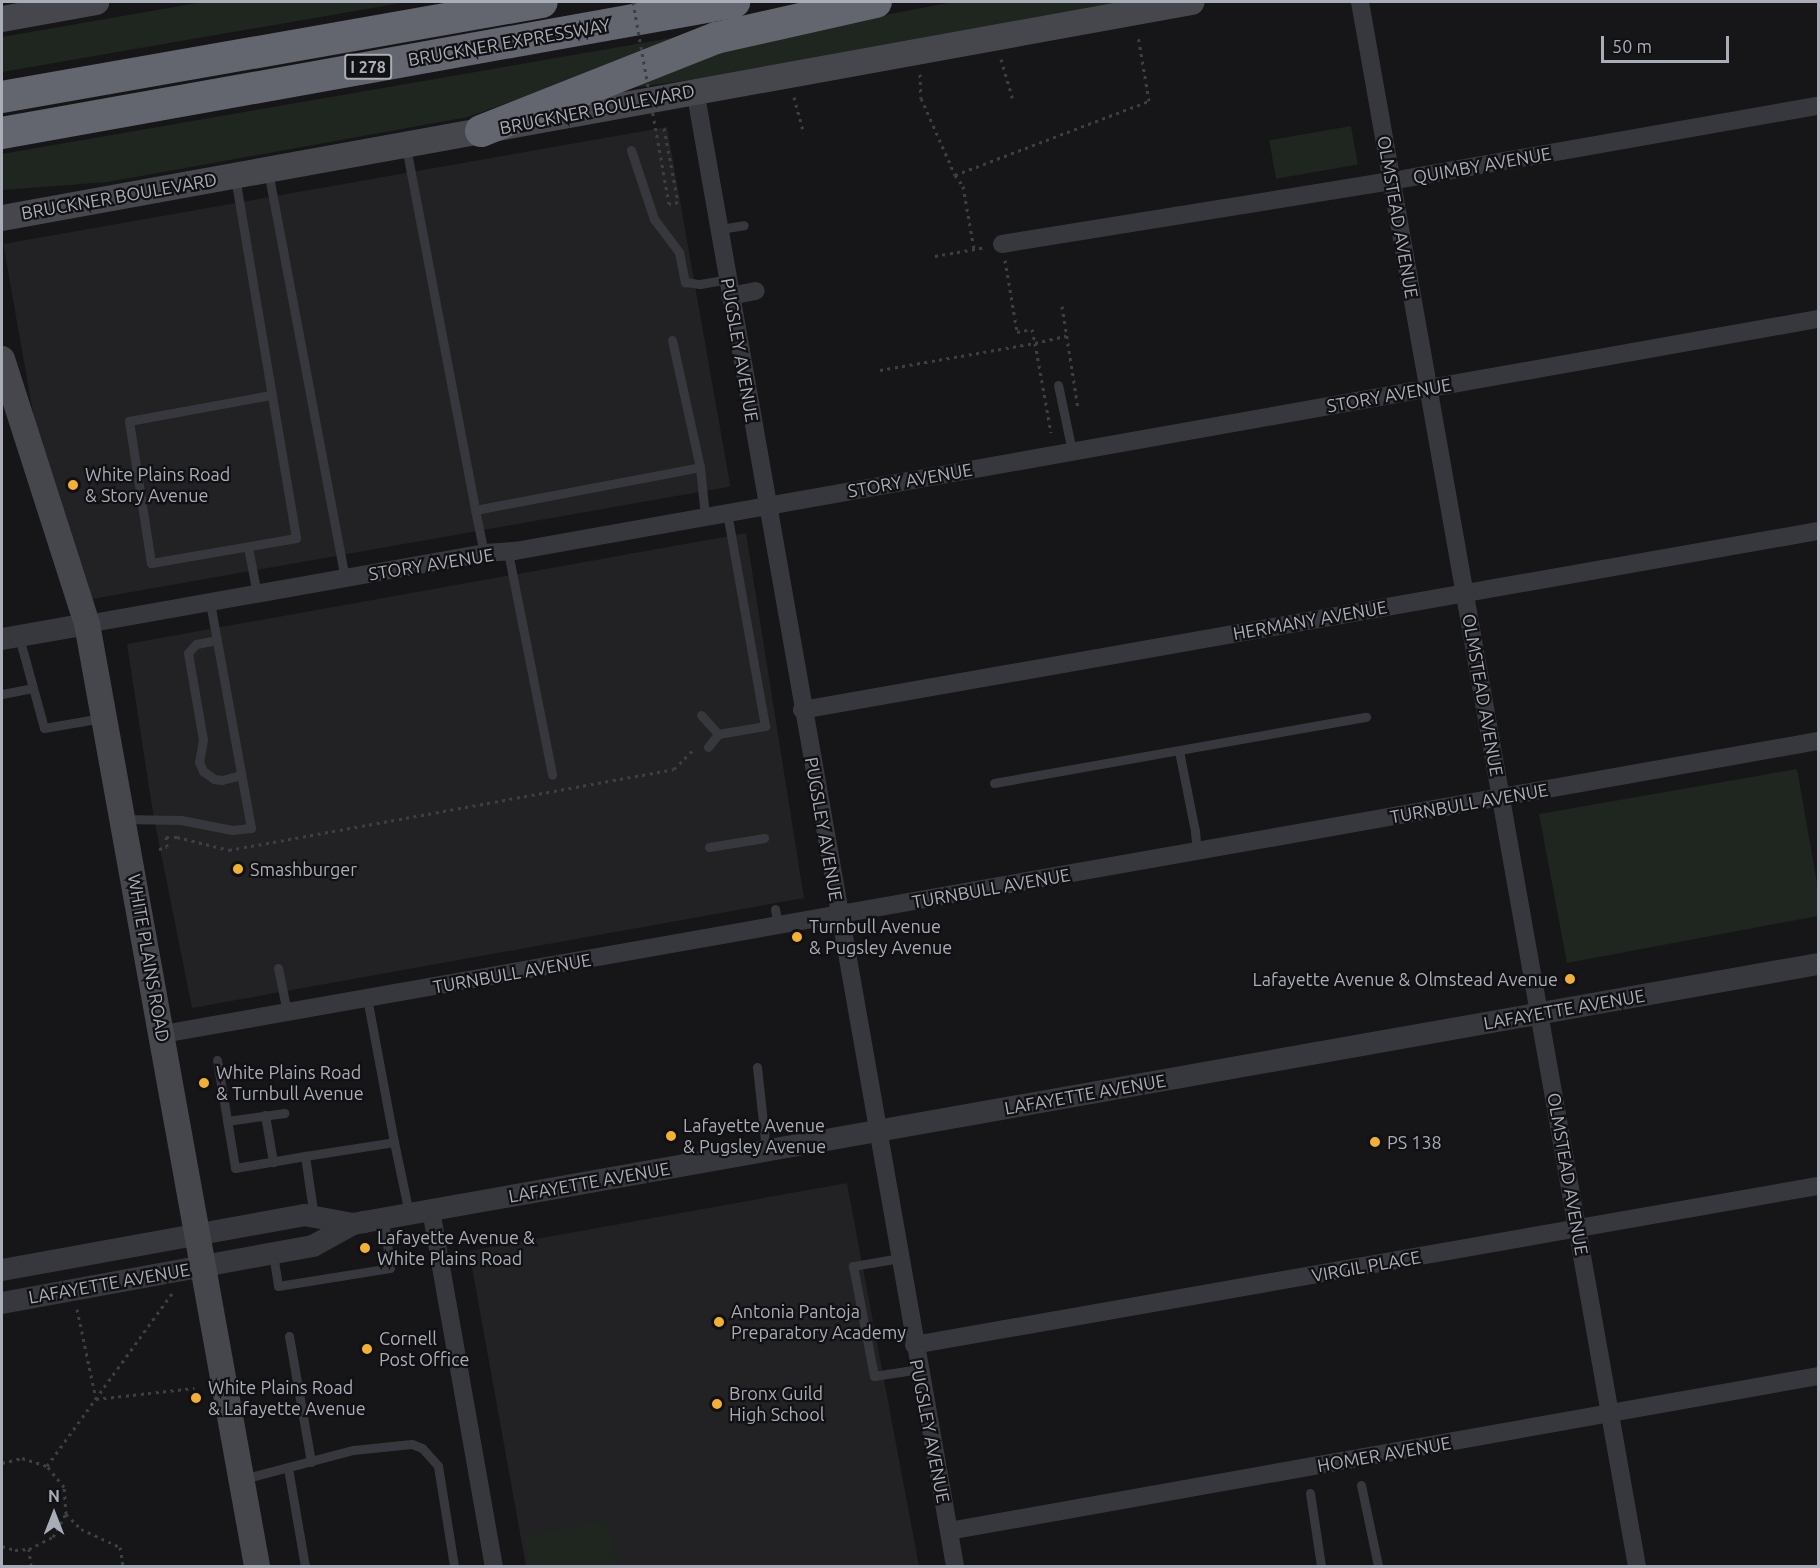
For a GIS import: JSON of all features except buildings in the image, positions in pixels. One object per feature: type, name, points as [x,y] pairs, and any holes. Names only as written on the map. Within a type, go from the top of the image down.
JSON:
[{"type":"highway","name":"BRUCKNER EXPRESSWAY","points":[[2,98],[542,2]]},
{"type":"highway","name":"BRUCKNER EXPRESSWAY","points":[[2,133],[734,2]]},
{"type":"highway","points":[[480,131],[716,38],[876,2]]},
{"type":"main road","points":[[2,19],[46,6],[96,2]]},
{"type":"main road","name":"BRUCKNER BOULEVARD","points":[[2,218],[695,90],[1192,2]]},
{"type":"main road","name":"WHITE PLAINS ROAD","points":[[2,359],[87,624],[257,1566]]},
{"type":"street","name":"OLMSTEAD AVENUE","points":[[1360,2],[1637,1566]]},
{"type":"street","name":"PUGSLEY AVENUE","points":[[695,90],[802,710],[955,1566]]},
{"type":"street","name":"QUIMBY AVENUE","points":[[1004,252],[1818,106]]},
{"type":"street","points":[[728,288],[756,291]]},
{"type":"street","name":"STORY AVENUE","points":[[10,638],[484,553],[508,552],[1818,318]]},
{"type":"street","name":"HERMANY AVENUE","points":[[802,710],[1818,531]]},
{"type":"street","name":"TURNBULL AVENUE","points":[[162,1034],[367,998],[776,918],[840,915],[1818,741]]},
{"type":"street","name":"LAFAYETTE AVENUE","points":[[2,1270],[304,1215],[352,1224],[384,1219],[1818,964]]},
{"type":"street","name":"VIRGIL PLACE","points":[[914,1345],[1818,1186]]},
{"type":"street","points":[[420,1212],[494,1566]]},
{"type":"street","name":"LAFAYETTE AVENUE","points":[[2,1303],[313,1246],[352,1224]]},
{"type":"street","name":"HOMER AVENUE","points":[[949,1531],[1818,1376]]},
{"type":"lane","points":[[405,145],[484,553]]},
{"type":"lane","points":[[631,150],[654,219],[679,252],[686,282],[728,288]]},
{"type":"lane","points":[[268,170],[345,578]]},
{"type":"lane","points":[[235,176],[296,538],[151,563],[129,421],[271,395]]},
{"type":"lane","points":[[720,229],[744,225]]},
{"type":"lane","points":[[672,340],[700,467],[705,516]]},
{"type":"lane","points":[[1058,385],[1072,451]]},
{"type":"lane","points":[[475,510],[700,467]]},
{"type":"lane","points":[[708,747],[718,734],[765,726],[727,513]]},
{"type":"lane","points":[[248,547],[257,594]]},
{"type":"lane","points":[[508,552],[552,775]]},
{"type":"lane","points":[[123,819],[181,820],[232,830],[251,828],[210,602]]},
{"type":"lane","points":[[10,638],[32,688],[44,728],[105,717]]},
{"type":"lane","points":[[217,640],[196,644],[188,653],[203,740],[200,762],[203,771],[214,779],[222,780],[241,775]]},
{"type":"lane","points":[[2,694],[32,688]]},
{"type":"lane","points":[[701,715],[718,734]]},
{"type":"lane","points":[[994,783],[1366,717]]},
{"type":"lane","points":[[1179,751],[1197,852]]},
{"type":"lane","points":[[710,847],[764,838]]},
{"type":"lane","points":[[278,968],[287,1012]]},
{"type":"lane","points":[[367,998],[394,1142],[420,1212]]},
{"type":"lane","points":[[217,1060],[235,1168],[394,1142]]},
{"type":"lane","points":[[758,1067],[766,1150]]},
{"type":"lane","points":[[227,1121],[284,1113]]},
{"type":"lane","points":[[265,1116],[273,1162]]},
{"type":"lane","points":[[304,1156],[314,1217]]},
{"type":"lane","points":[[273,1254],[278,1286],[390,1268],[384,1219]]},
{"type":"lane","points":[[900,1258],[853,1266],[874,1376],[919,1369]]},
{"type":"lane","points":[[289,1336],[311,1462]]},
{"type":"lane","points":[[242,1479],[353,1450],[412,1444],[422,1448],[438,1466],[454,1566]]},
{"type":"lane","points":[[288,1467],[305,1566]]},
{"type":"lane","points":[[1361,1485],[1378,1566]]},
{"type":"lane","points":[[1310,1493],[1321,1566]]},
{"type":"path","points":[[633,2],[669,204],[678,202],[664,128]]},
{"type":"path","points":[[955,175],[1149,101],[1138,35]]},
{"type":"path","points":[[1001,59],[1013,100]]},
{"type":"path","points":[[920,74],[921,98],[955,175],[963,186],[974,249]]},
{"type":"path","points":[[794,97],[804,134]]},
{"type":"path","points":[[1069,131],[1071,139]]},
{"type":"path","points":[[935,256],[974,249],[1004,252],[1017,332],[1032,330],[1051,433]]},
{"type":"path","points":[[1062,306],[1078,412]]},
{"type":"path","points":[[880,370],[1066,336]]},
{"type":"path","points":[[159,849],[168,847],[166,837],[177,837],[229,850],[674,769],[693,750]]},
{"type":"path","points":[[47,1466],[177,1287]]},
{"type":"path","points":[[76,1304],[96,1399]]},
{"type":"path","points":[[96,1399],[194,1388]]},
{"type":"path","points":[[2,1463],[22,1458],[47,1466],[64,1487],[66,1514],[53,1537],[29,1550],[15,1550],[2,1546]]},
{"type":"path","points":[[66,1514],[81,1529],[120,1547],[123,1566]]},
{"type":"path","points":[[29,1550],[31,1566]]},
{"type":"shaded area","points":[[203,2],[407,2],[2,72],[2,37]]},
{"type":"shaded area","points":[[953,2],[1132,2],[711,77],[623,89],[743,42]]},
{"type":"shaded area","points":[[671,38],[671,44],[468,117],[108,182],[2,190],[2,154]]},
{"type":"shaded area","points":[[1351,126],[1358,164],[1276,179],[1269,140]]},
{"type":"shaded area","points":[[667,127],[730,486],[67,603],[3,244]]},
{"type":"shaded area","points":[[746,533],[804,898],[192,1008],[153,813],[127,644]]},
{"type":"shaded area","points":[[1797,769],[1818,889],[1818,916],[1567,963],[1539,814]]},
{"type":"shaded area","points":[[847,1183],[919,1566],[526,1566],[469,1251]]},
{"type":"shaded area","points":[[608,1520],[617,1566],[530,1566],[524,1536]]},
{"type":"place","name":"White Plains Road & Story Avenue","points":[[73,485]]},
{"type":"place","name":"Smashburger","points":[[238,869]]},
{"type":"place","name":"Turnbull Avenue & Pugsley Avenue","points":[[797,937]]},
{"type":"place","name":"Lafayette Avenue & Olmstead Avenue","points":[[1570,979]]},
{"type":"place","name":"White Plains Road & Turnbull Avenue","points":[[204,1083]]},
{"type":"place","name":"Lafayette Avenue & Pugsley Avenue","points":[[671,1136]]},
{"type":"place","name":"PS 138","points":[[1375,1142]]},
{"type":"place","name":"Lafayette Avenue & White Plains Road","points":[[365,1248]]},
{"type":"place","name":"Antonia Pantoja Preparatory Academy","points":[[719,1322]]},
{"type":"place","name":"Cornell Post Office","points":[[367,1349]]},
{"type":"place","name":"White Plains Road & Lafayette Avenue","points":[[196,1398]]},
{"type":"place","name":"Bronx Guild High School","points":[[717,1404]]}]
